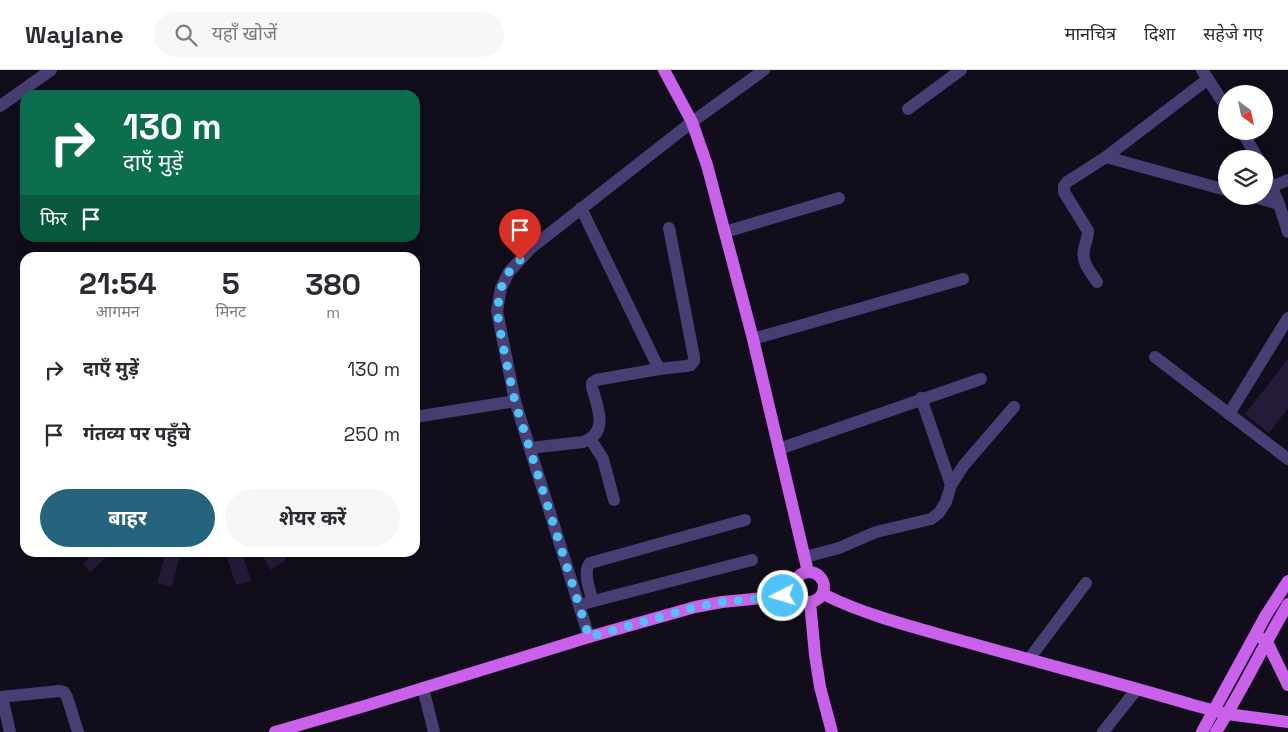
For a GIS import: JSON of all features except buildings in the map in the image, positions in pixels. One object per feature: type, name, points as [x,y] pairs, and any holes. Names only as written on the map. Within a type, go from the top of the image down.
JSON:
[{"type":"main road","points":[[664,70],[692,122],[707,164],[753,339],[808,572]]},
{"type":"main road","points":[[808,572],[817,574],[825,585],[820,598],[810,602],[802,601],[796,595],[794,585],[799,576],[808,572]]},
{"type":"main road","points":[[1216,732],[1227,714],[1260,638],[1288,581]]},
{"type":"main road","points":[[823,594],[844,605],[863,611],[1227,714],[1288,722]]},
{"type":"main road","points":[[276,732],[589,637],[696,607],[722,602],[796,595]]},
{"type":"main road","points":[[810,602],[820,687],[832,732]]},
{"type":"main road","points":[[1202,732],[1213,710],[1260,638],[1288,604]]},
{"type":"main road","points":[[1260,638],[1288,685]]},
{"type":"street","points":[[23,90],[51,70]]},
{"type":"street","points":[[589,637],[515,402],[497,311],[501,288],[509,272],[531,248],[692,122],[764,70]]},
{"type":"street","points":[[908,109],[961,70]]},
{"type":"street","points":[[1097,282],[1083,259],[1088,231],[1064,192],[1064,186],[1067,182],[1106,157],[1205,75],[1218,95]]},
{"type":"street","points":[[0,106],[20,92]]},
{"type":"street","points":[[1106,157],[1218,188]]},
{"type":"street","points":[[1273,186],[1288,180]]},
{"type":"street","points":[[1273,191],[1288,232]]},
{"type":"street","points":[[725,232],[839,198]]},
{"type":"street","points":[[1273,202],[1279,204]]},
{"type":"street","points":[[581,208],[659,368]]},
{"type":"street","points":[[530,448],[584,442],[590,440],[596,434],[600,421],[592,383],[596,380],[691,364],[694,361],[668,228]]},
{"type":"street","points":[[753,339],[963,279]]},
{"type":"street","points":[[1229,414],[1288,318]]},
{"type":"street","points":[[1154,356],[1288,459]]},
{"type":"street","points":[[779,449],[921,398],[981,379]]},
{"type":"street","points":[[921,398],[951,484]]},
{"type":"street","points":[[420,416],[515,402]]},
{"type":"street","points":[[805,557],[834,550],[882,530],[931,519],[939,513],[946,502],[951,484],[964,465],[1014,407]]},
{"type":"street","points":[[590,440],[603,459],[614,500]]},
{"type":"street","points":[[593,601],[586,573],[590,563],[745,520]]},
{"type":"street","points":[[579,605],[752,560]]},
{"type":"street","points":[[1029,659],[1086,583]]},
{"type":"street","points":[[423,688],[434,732]]},
{"type":"street","points":[[1103,732],[1137,689]]},
{"type":"street","points":[[10,732],[1,697],[59,691],[64,692],[67,697],[78,732]]},
{"type":"route","points":[[520,260],[509,272],[501,288],[497,311],[502,341],[515,402],[589,637],[696,607],[722,602],[783,596]]}]
